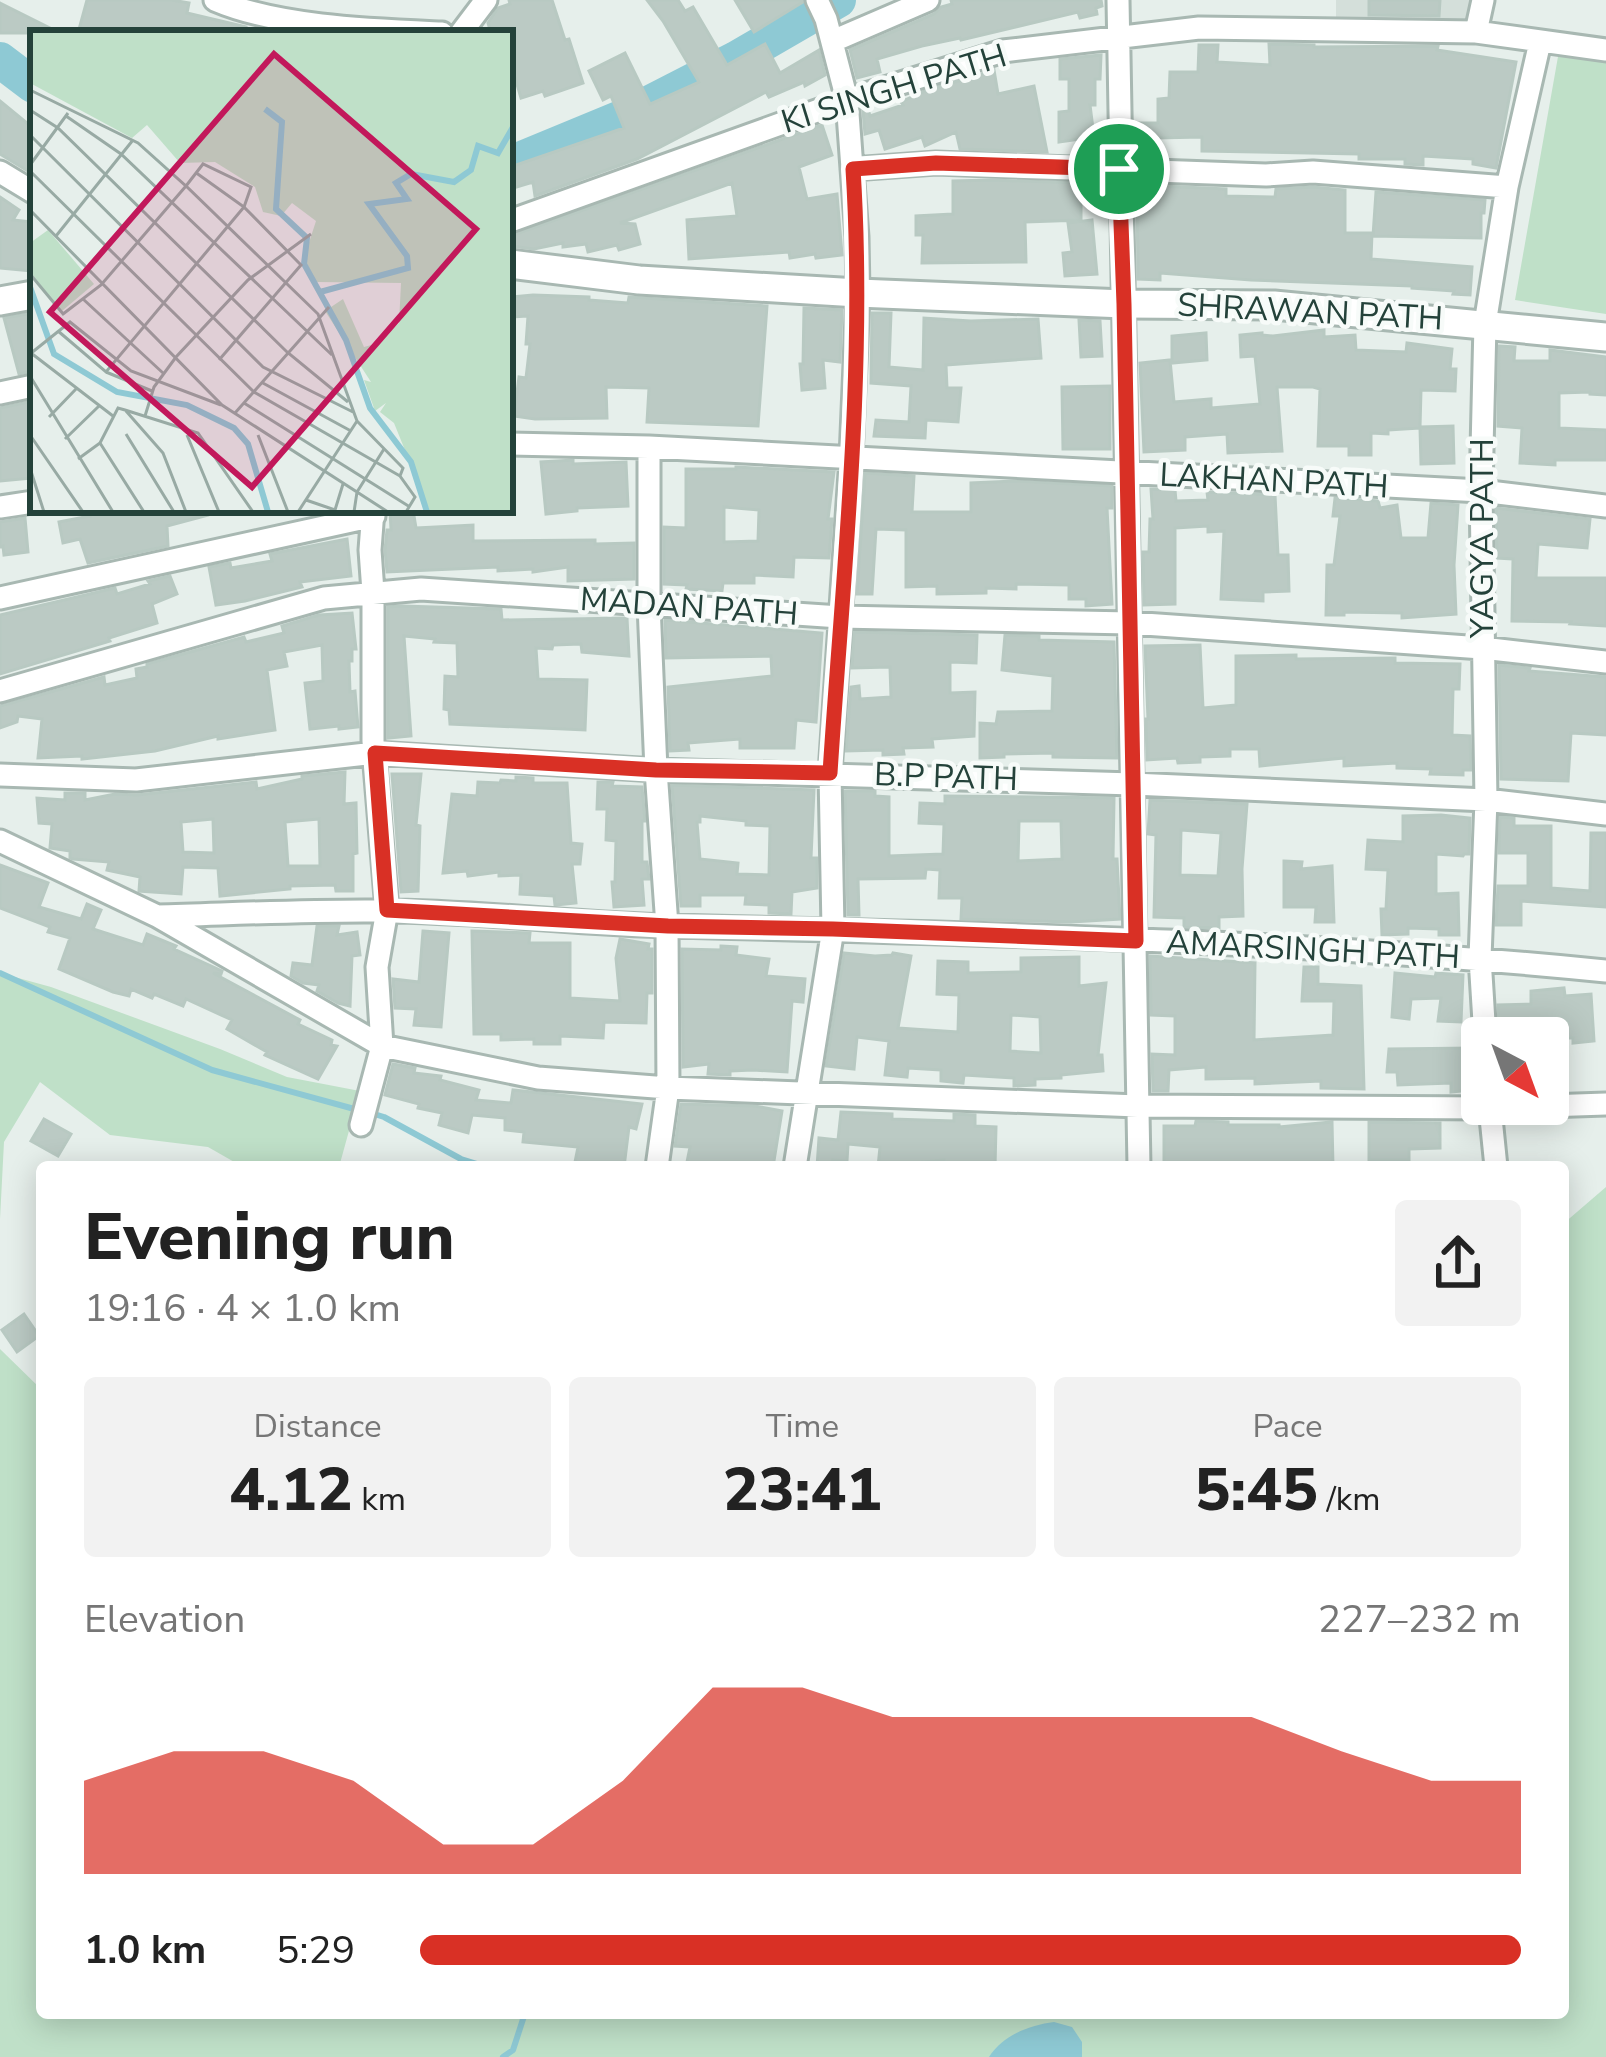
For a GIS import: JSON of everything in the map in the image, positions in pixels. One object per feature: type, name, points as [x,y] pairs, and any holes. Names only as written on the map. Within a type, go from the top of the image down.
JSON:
[{"type":"street","points":[[215,0],[242,11],[383,30]]},
{"type":"street","points":[[462,30],[486,0]]},
{"type":"street","points":[[796,1161],[833,929],[830,773],[858,293],[847,100],[825,20],[928,0]]},
{"type":"street","points":[[1118,0],[1139,1161]]},
{"type":"street","points":[[1476,32],[1483,0]]},
{"type":"street","name":"KI SINGH PATH","points":[[513,220],[847,100],[1003,51],[1199,28],[1476,32],[1606,50]]},
{"type":"street","name":"YAGYA PATH","points":[[1484,1017],[1481,491],[1486,324],[1507,187],[1540,42]]},
{"type":"street","points":[[853,169],[936,163],[1266,175],[1313,172],[1507,187]]},
{"type":"street","points":[[0,172],[30,190]]},
{"type":"street","name":"SHRAWAN PATH","points":[[513,264],[639,280],[858,293],[1274,305],[1606,337]]},
{"type":"street","points":[[0,301],[30,296]]},
{"type":"street","points":[[0,392],[30,387]]},
{"type":"street","name":"LAKHAN PATH","points":[[513,444],[649,447],[1481,491],[1606,506]]},
{"type":"street","points":[[649,447],[649,605],[668,926],[668,1088],[657,1161]]},
{"type":"street","points":[[0,507],[30,502]]},
{"type":"street","points":[[0,598],[373,513],[372,716],[387,910],[377,967],[382,1046],[361,1126]]},
{"type":"street","name":"MADAN PATH","points":[[0,691],[324,598],[421,589],[840,617],[1130,623],[1482,648],[1606,662]]},
{"type":"street","name":"B.P PATH","points":[[0,775],[136,780],[375,753],[656,770],[1486,800],[1606,814]]},
{"type":"street","points":[[0,841],[157,916],[382,1046],[538,1078],[668,1088],[1138,1106],[1461,1106]]},
{"type":"street","name":"AMARSINGH PATH","points":[[157,916],[387,910],[668,926],[1480,958],[1606,971]]},
{"type":"street","points":[[1569,1105],[1606,1104]]},
{"type":"street","points":[[1492,1125],[1495,1161]]},
{"type":"shaded area","points":[[1336,0],[1483,0],[1476,32],[1336,30]]},
{"type":"green space","points":[[1559,51],[1606,57],[1606,314],[1515,300]]},
{"type":"green space","points":[[0,973],[51,987],[287,1077],[360,1091],[341,1161],[232,1161],[208,1147],[110,1135],[40,1082],[4,1142],[0,1219]]},
{"type":"green space","points":[[1606,1187],[1606,2057],[0,2057],[0,1349],[36,1384],[36,2019],[1569,2019],[1569,1219]]},
{"type":"water","points":[[1054,2022],[1072,2027],[1082,2042],[1082,2057],[989,2057],[1017,2033]]},
{"type":"building","points":[[87,0],[172,0],[189,3],[187,13],[246,27],[246,30],[79,30]]},
{"type":"building","points":[[509,0],[552,0],[583,83],[545,96],[543,91],[521,98],[513,70],[513,30],[490,30],[488,23],[498,8],[510,4]]},
{"type":"building","points":[[647,0],[678,0],[685,11],[693,7],[727,65],[765,44],[780,73],[819,50],[825,75],[769,97],[766,92],[637,159],[535,196],[533,182],[513,188],[513,166],[624,128],[611,96],[603,100],[589,71],[625,53],[650,104],[699,82]]},
{"type":"building","points":[[735,0],[802,0],[803,2],[754,32]]},
{"type":"building","points":[[951,0],[1101,0],[1102,6],[1096,8],[1097,14],[1080,18],[1078,12],[877,59],[880,72],[857,78],[850,50],[934,14],[952,4]]},
{"type":"building","points":[[1369,0],[1440,0],[1439,16],[1369,15]]},
{"type":"building","points":[[0,3],[54,30],[30,33],[0,33]]},
{"type":"building","points":[[1269,44],[1438,46],[1437,50],[1516,62],[1496,168],[1473,164],[1473,159],[1423,156],[1423,165],[1405,164],[1405,159],[1359,159],[1359,154],[1202,151],[1202,137],[1156,138],[1156,144],[1136,145],[1135,123],[1158,123],[1158,99],[1169,98],[1170,72],[1198,72],[1199,45],[1218,45],[1217,62],[1270,65]]},
{"type":"building","points":[[1101,55],[1095,105],[1090,105],[1094,137],[1059,142],[1059,112],[1069,111],[1069,79],[1060,79],[1060,59]]},
{"type":"building","points":[[994,70],[998,94],[1034,86],[1047,152],[960,149],[956,132],[925,146],[922,137],[885,149],[879,130],[865,134],[863,111],[868,109],[870,116],[903,105],[901,102],[925,91]]},
{"type":"building","points":[[0,101],[30,126],[30,172],[0,154]]},
{"type":"building","points":[[822,125],[832,155],[799,167],[807,199],[837,194],[842,255],[790,258],[789,252],[689,259],[687,220],[737,216],[732,183],[620,223],[635,224],[640,244],[619,250],[617,245],[588,252],[586,244],[563,247],[563,243],[534,249],[513,246],[513,235]]},
{"type":"building","points":[[953,181],[1081,183],[1081,220],[1025,222],[1026,262],[922,263],[923,235],[916,235],[916,216],[953,214]]},
{"type":"building","points":[[1160,186],[1226,189],[1226,196],[1275,197],[1276,189],[1313,187],[1345,190],[1345,233],[1372,233],[1371,259],[1472,267],[1470,295],[1412,286],[1160,273],[1160,280],[1138,279],[1137,196],[1160,195]]},
{"type":"building","points":[[1376,192],[1485,200],[1481,238],[1373,236]]},
{"type":"building","points":[[0,197],[19,210],[13,220],[30,222],[30,271],[0,268]]},
{"type":"building","points":[[1092,220],[1097,274],[1065,276],[1063,253],[1072,252],[1068,223]]},
{"type":"building","points":[[513,297],[589,297],[628,303],[629,297],[767,306],[758,426],[647,422],[649,388],[606,387],[607,418],[514,416],[530,344],[526,344],[528,316],[513,317]]},
{"type":"building","points":[[804,308],[842,310],[840,362],[823,360],[825,388],[802,390]]},
{"type":"building","points":[[872,313],[891,313],[889,367],[923,370],[924,318],[1038,319],[1041,358],[946,365],[947,388],[961,388],[958,422],[926,420],[925,438],[874,436],[876,420],[909,422],[911,386],[871,383]]},
{"type":"building","points":[[30,314],[30,372],[19,374],[4,318]]},
{"type":"building","points":[[1079,320],[1100,321],[1102,356],[1081,357]]},
{"type":"building","points":[[1324,330],[1324,337],[1355,335],[1356,350],[1406,352],[1407,343],[1452,349],[1455,391],[1421,390],[1420,427],[1453,426],[1454,463],[1421,464],[1420,428],[1371,433],[1371,455],[1349,455],[1349,446],[1318,446],[1320,389],[1313,387],[1277,387],[1282,451],[1228,453],[1227,434],[1185,437],[1185,450],[1144,452],[1140,363],[1170,360],[1174,402],[1211,399],[1211,408],[1260,404],[1255,356],[1241,357],[1240,335]]},
{"type":"building","points":[[1206,333],[1207,360],[1172,363],[1172,336]]},
{"type":"building","points":[[1499,346],[1515,347],[1514,361],[1550,361],[1550,350],[1606,357],[1606,395],[1559,393],[1559,428],[1606,430],[1606,460],[1520,463],[1522,428],[1498,426]]},
{"type":"building","points":[[1110,386],[1110,449],[1063,449],[1062,387]]},
{"type":"building","points":[[30,402],[30,478],[0,481],[0,408]]},
{"type":"building","points":[[573,460],[573,464],[626,462],[628,506],[546,514],[541,462]]},
{"type":"building","points":[[686,469],[834,472],[829,558],[794,557],[793,577],[754,575],[754,583],[723,583],[722,591],[664,584],[664,527],[686,528]],"holes":[[[724,507],[759,510],[758,541],[724,542]]]},
{"type":"building","points":[[865,473],[914,476],[912,512],[971,512],[971,483],[1112,486],[1112,508],[1107,508],[1112,604],[1086,606],[1086,599],[1069,599],[1069,585],[1016,584],[1016,589],[986,588],[986,593],[937,594],[937,586],[906,587],[906,530],[876,529],[872,594],[857,594]]},
{"type":"building","points":[[1151,489],[1175,490],[1176,501],[1208,500],[1207,492],[1275,495],[1278,555],[1288,555],[1289,591],[1263,592],[1263,601],[1221,599],[1224,531],[1208,532],[1208,526],[1175,528],[1175,604],[1144,605],[1143,552],[1149,552]]},
{"type":"building","points":[[1335,498],[1378,501],[1380,508],[1397,505],[1401,538],[1428,538],[1431,503],[1458,505],[1456,614],[1326,615],[1327,565],[1334,565],[1340,516],[1333,516]]},
{"type":"building","points":[[1496,508],[1590,519],[1587,548],[1538,544],[1536,578],[1606,578],[1606,626],[1512,621],[1513,559],[1497,558]]},
{"type":"building","points":[[208,513],[167,526],[168,546],[88,563],[80,539],[63,543],[59,522],[90,516]]},
{"type":"building","points":[[390,513],[414,513],[416,528],[473,525],[473,541],[634,543],[634,579],[568,581],[568,567],[533,572],[498,571],[498,567],[387,572],[385,550],[387,530],[391,530]]},
{"type":"building","points":[[25,518],[28,552],[4,555],[0,522]]},
{"type":"building","points":[[347,539],[351,576],[300,582],[302,587],[216,605],[209,567],[272,561],[270,554]]},
{"type":"building","points":[[170,576],[177,594],[152,604],[157,623],[0,674],[0,615],[115,588],[117,594]]},
{"type":"building","points":[[388,607],[501,609],[502,620],[627,618],[629,656],[582,652],[581,644],[536,648],[538,679],[587,680],[585,730],[450,724],[449,710],[444,709],[445,676],[458,677],[457,643],[404,636],[411,736],[388,738]]},
{"type":"building","points":[[352,613],[356,649],[349,661],[350,692],[355,691],[358,727],[310,729],[305,683],[323,681],[322,645],[284,652],[287,666],[267,670],[275,730],[82,759],[38,758],[42,719],[18,716],[17,722],[0,728],[0,706],[104,677],[105,685],[137,678],[136,669],[147,664],[244,637],[246,642],[284,633],[282,626],[319,615]]},
{"type":"building","points":[[665,620],[822,633],[816,722],[796,720],[794,748],[740,748],[740,739],[688,743],[689,750],[670,751],[668,687],[772,676],[771,656],[666,658]]},
{"type":"building","points":[[854,632],[977,635],[976,663],[950,662],[950,693],[975,692],[974,736],[932,739],[933,747],[903,748],[904,754],[846,751],[851,687],[859,686],[860,699],[891,697],[890,667],[852,668]]},
{"type":"building","points":[[1005,635],[1114,642],[1117,758],[1053,757],[1053,753],[980,758],[980,723],[996,724],[998,712],[1052,711],[1053,676],[1002,670]]},
{"type":"building","points":[[1200,645],[1203,708],[1236,705],[1236,656],[1395,658],[1395,663],[1460,664],[1459,689],[1453,689],[1452,735],[1470,736],[1471,770],[1463,770],[1463,775],[1430,774],[1431,769],[1397,768],[1397,763],[1344,766],[1344,758],[1260,766],[1259,749],[1230,749],[1230,756],[1200,757],[1200,762],[1147,760],[1145,646]]},
{"type":"building","points":[[1499,665],[1606,677],[1606,735],[1571,733],[1568,781],[1501,779]]},
{"type":"building","points":[[345,772],[344,804],[356,803],[353,891],[336,891],[335,885],[290,886],[220,896],[218,868],[183,867],[181,894],[139,891],[140,877],[107,870],[109,862],[73,859],[70,851],[50,848],[52,824],[39,823],[37,798],[65,800],[65,793],[85,793],[85,800],[256,782],[257,789],[302,776]],"holes":[[[213,819],[214,853],[183,852],[181,822]],[[319,819],[320,866],[288,866],[285,822]]]},
{"type":"building","points":[[392,774],[421,774],[416,825],[420,826],[418,891],[401,892]]},
{"type":"building","points":[[516,777],[533,778],[533,783],[567,783],[571,843],[582,844],[580,864],[572,864],[576,903],[555,905],[554,896],[520,894],[521,875],[443,873],[452,794],[477,796],[478,782],[516,781]]},
{"type":"building","points":[[598,782],[642,787],[642,862],[647,862],[649,879],[642,879],[644,905],[614,907],[616,841],[606,840],[607,809],[597,809]]},
{"type":"building","points":[[672,785],[814,790],[811,858],[817,858],[817,888],[792,892],[791,914],[769,913],[769,905],[745,904],[746,895],[700,895],[700,906],[681,906]],"holes":[[[700,816],[746,821],[746,825],[770,826],[769,875],[737,874],[738,863],[700,859]]]},
{"type":"building","points":[[845,791],[875,791],[875,796],[889,797],[889,856],[943,854],[944,824],[919,823],[920,803],[945,804],[945,796],[1114,798],[1113,859],[1117,859],[1120,919],[961,919],[962,898],[939,898],[940,870],[926,869],[925,878],[858,879],[859,915],[848,915]],"holes":[[[1019,821],[1061,821],[1062,859],[1018,861]]]},
{"type":"building","points":[[1150,800],[1247,804],[1243,916],[1219,917],[1219,928],[1184,927],[1184,918],[1154,917],[1156,835],[1148,834]],"holes":[[[1181,830],[1221,833],[1218,876],[1180,875]]]},
{"type":"building","points":[[1403,816],[1470,818],[1469,854],[1436,854],[1436,894],[1458,893],[1459,935],[1408,928],[1408,934],[1382,935],[1388,870],[1366,869],[1368,840],[1403,842]]},
{"type":"building","points":[[1500,817],[1514,818],[1514,826],[1551,826],[1551,888],[1590,891],[1591,833],[1606,833],[1606,907],[1521,901],[1521,925],[1496,925],[1498,886],[1528,886],[1528,853],[1499,853]]},
{"type":"building","points":[[1284,861],[1302,862],[1301,869],[1332,866],[1334,922],[1315,922],[1316,907],[1284,907]]},
{"type":"building","points":[[0,865],[48,883],[39,907],[81,919],[87,904],[101,910],[93,929],[143,945],[147,934],[176,946],[174,949],[222,971],[213,973],[332,1040],[331,1045],[337,1046],[318,1079],[265,1055],[267,1052],[227,1029],[232,1020],[186,999],[183,1006],[131,989],[129,996],[59,969],[70,938],[0,908]]},
{"type":"building","points":[[317,926],[339,926],[337,935],[357,932],[360,955],[352,956],[350,1006],[317,991],[319,985],[291,976],[293,963],[312,965]]},
{"type":"building","points":[[423,931],[449,933],[441,1027],[414,1025],[416,1009],[395,1008],[393,979],[419,982]]},
{"type":"building","points":[[472,931],[530,933],[529,943],[570,943],[570,998],[620,1001],[616,958],[620,939],[649,944],[652,993],[647,993],[646,1023],[604,1022],[603,1038],[560,1036],[560,1044],[474,1034]]},
{"type":"building","points":[[721,946],[737,947],[736,955],[769,959],[766,976],[805,979],[803,1002],[792,1001],[787,1072],[708,1074],[709,1064],[683,1067],[682,949],[721,950]]},
{"type":"building","points":[[844,953],[911,956],[898,1028],[958,1032],[959,995],[937,994],[938,961],[968,962],[968,973],[1021,972],[1021,958],[1079,957],[1079,986],[1106,983],[1098,1055],[1102,1055],[1103,1071],[1014,1086],[1014,1078],[964,1075],[963,1083],[941,1081],[941,1070],[908,1068],[907,1077],[885,1075],[889,1041],[857,1037],[854,1069],[826,1066]],"holes":[[[1011,1015],[1040,1017],[1041,1053],[1010,1051]]]},
{"type":"building","points":[[1150,956],[1255,963],[1254,1040],[1333,1035],[1334,1001],[1302,1001],[1304,967],[1318,967],[1318,984],[1361,986],[1364,1089],[1321,1088],[1321,1081],[1255,1084],[1255,1078],[1206,1079],[1206,1067],[1169,1070],[1168,1091],[1153,1091],[1152,1054],[1175,1055],[1175,1016],[1151,1015]]},
{"type":"building","points":[[1395,973],[1463,975],[1461,1022],[1438,1021],[1441,998],[1411,999],[1409,1019],[1392,1017]]},
{"type":"building","points":[[1564,988],[1565,996],[1591,994],[1594,1041],[1573,1043],[1569,1017],[1499,1017],[1498,1005],[1531,1004],[1531,991]]},
{"type":"building","points":[[1461,1048],[1461,1091],[1451,1092],[1451,1083],[1398,1085],[1397,1072],[1387,1072],[1389,1049]]},
{"type":"building","points":[[393,1064],[479,1090],[476,1100],[511,1103],[513,1090],[642,1104],[636,1129],[629,1127],[625,1161],[575,1161],[578,1147],[523,1142],[524,1132],[505,1130],[505,1118],[472,1115],[468,1133],[439,1125],[442,1113],[385,1095]]},
{"type":"building","points":[[681,1104],[782,1111],[774,1161],[687,1161],[690,1147],[675,1146]]},
{"type":"building","points":[[841,1112],[954,1121],[954,1114],[975,1115],[975,1126],[996,1127],[995,1161],[879,1161],[880,1147],[848,1144],[847,1161],[817,1161],[819,1138],[838,1140]]},
{"type":"building","points":[[44,1119],[71,1134],[58,1156],[31,1141]]},
{"type":"building","points":[[1196,1121],[1279,1127],[1332,1122],[1333,1161],[1164,1161],[1164,1126],[1195,1126]]},
{"type":"building","points":[[1369,1122],[1440,1123],[1440,1148],[1409,1149],[1409,1160],[1369,1160]]},
{"type":"building","points":[[24,1314],[36,1338],[17,1352],[2,1330]]},
{"type":"waterway","points":[[513,163],[619,119],[838,0]]},
{"type":"waterway","points":[[0,60],[30,83]]},
{"type":"waterway","points":[[0,973],[212,1070],[358,1110]]},
{"type":"waterway","points":[[371,1113],[468,1161]]},
{"type":"waterway","points":[[503,2057],[513,2050],[523,2019]]},
{"type":"route","points":[[936,163],[1119,169],[1136,941],[668,926],[387,910],[375,753],[656,770],[830,773],[858,293],[853,169],[936,163]]}]
